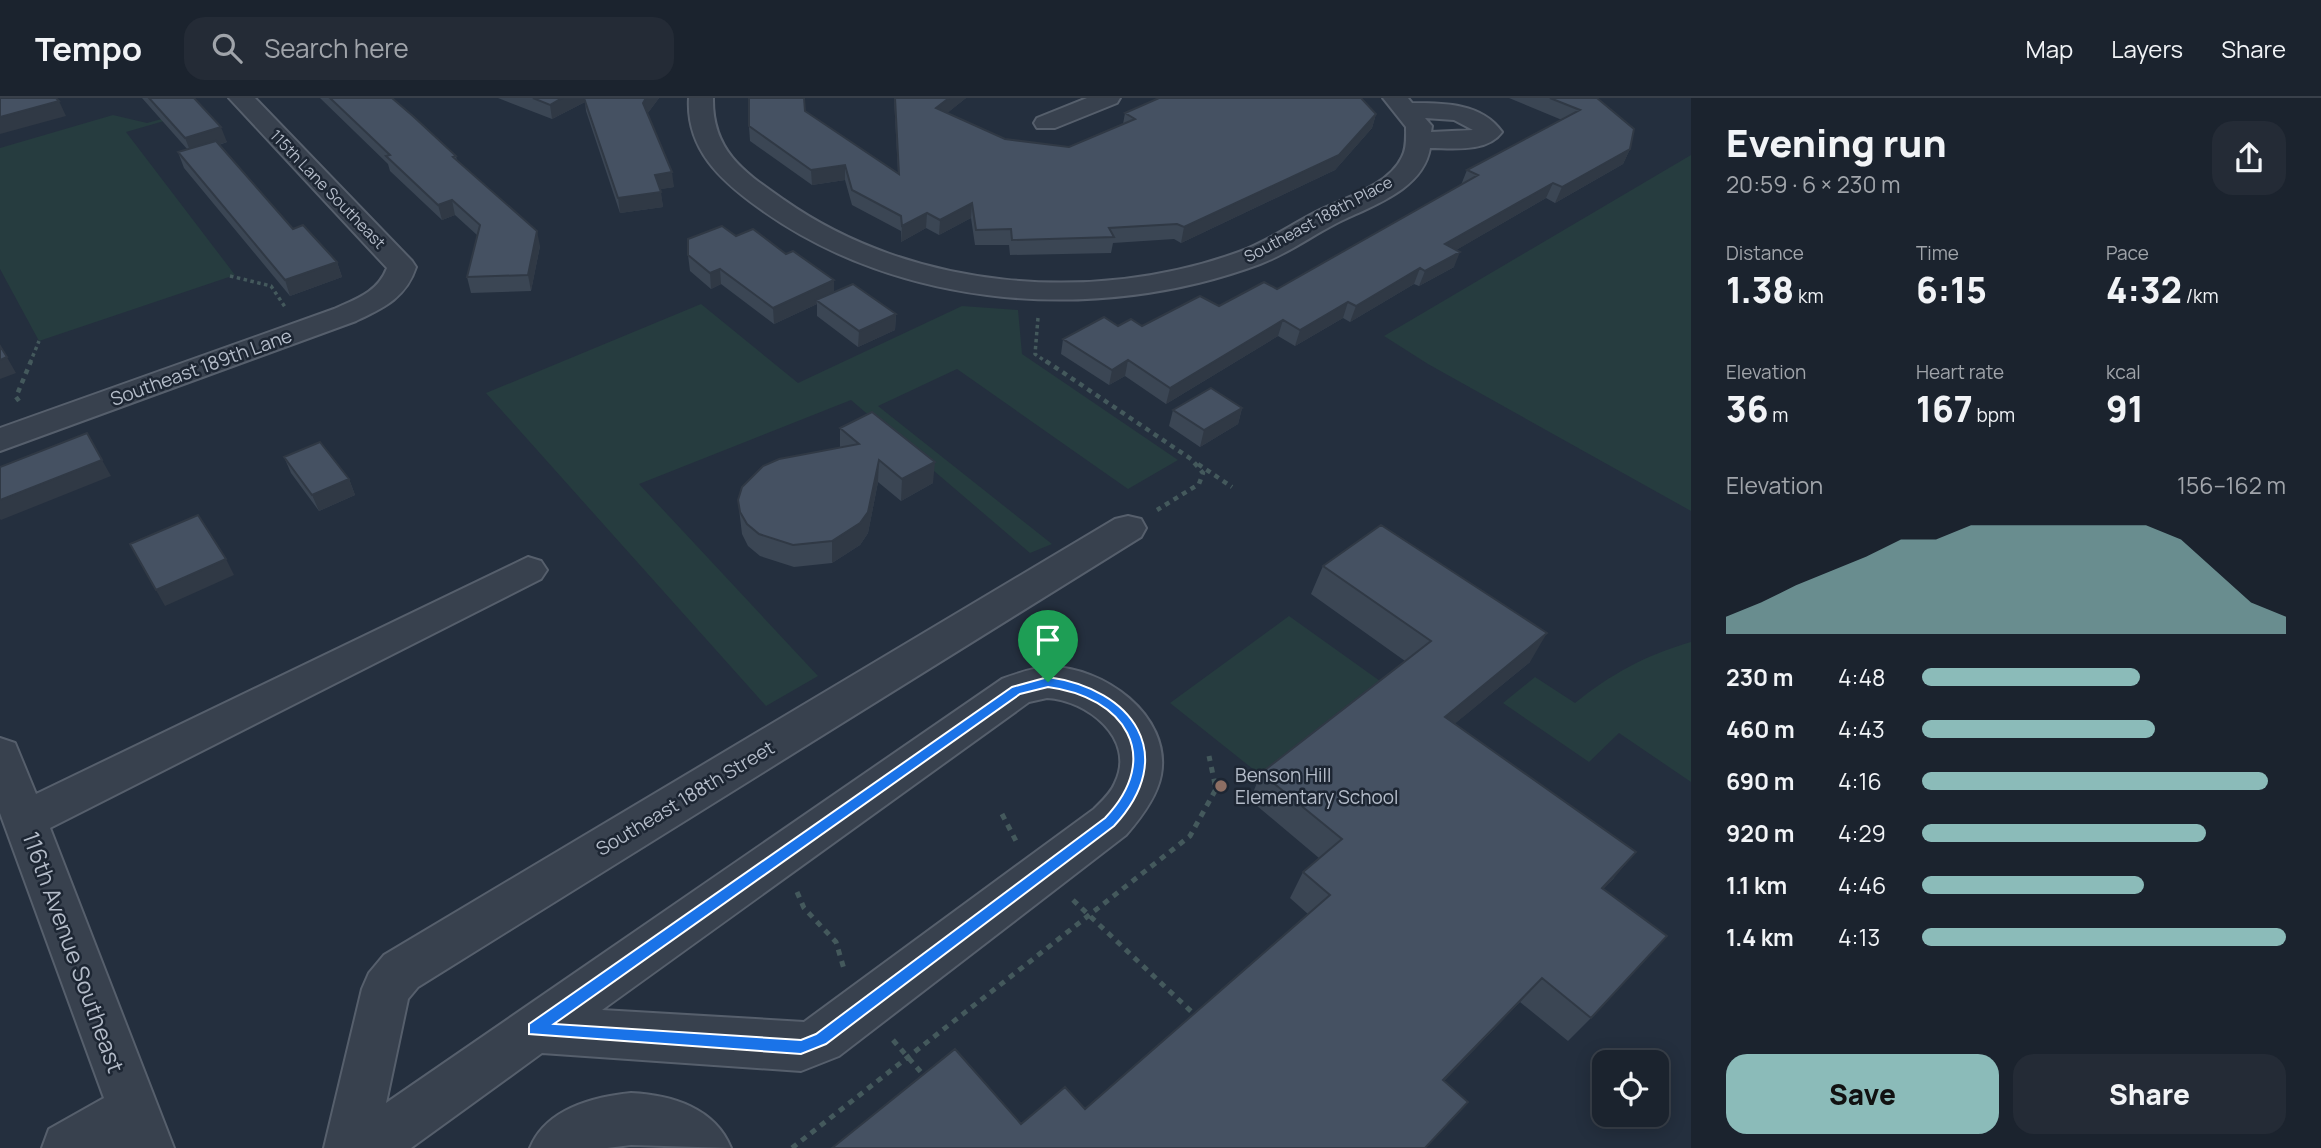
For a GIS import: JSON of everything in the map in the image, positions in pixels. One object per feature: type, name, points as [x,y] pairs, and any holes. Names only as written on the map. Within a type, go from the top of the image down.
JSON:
[{"type":"street","name":"115th Lane Southeast","points":[[241,98],[402,267],[398,284]]},
{"type":"street","name":"Southeast 188th Place","points":[[701,98],[701,129],[715,156],[774,208],[818,234],[887,264],[967,282],[1049,290],[1136,286],[1249,258],[1386,187],[1416,157],[1410,119]]},
{"type":"street","points":[[1046,123],[1108,98]]},
{"type":"street","name":"Southeast 189th Lane","points":[[0,440],[345,315],[378,299],[398,284]]},
{"type":"street","name":"Southeast 188th Street","points":[[350,1148],[386,989],[401,971],[1128,528]]},
{"type":"street","points":[[25,820],[527,570]]},
{"type":"street","points":[[366,1148],[534,1029],[1016,690],[1048,682],[1073,685],[1098,697],[1119,713],[1130,727],[1141,753],[1140,772],[1129,802],[1110,822],[821,1039],[801,1047],[534,1029]]},
{"type":"street","name":"116th Avenue Southeast","points":[[0,755],[140,1129]]},
{"type":"street","points":[[556,1148],[590,1125],[657,1119],[698,1139],[705,1148]]},
{"type":"street","points":[[68,1148],[140,1129]]},
{"type":"path","points":[[230,276],[271,286],[302,331]]},
{"type":"path","points":[[1049,290],[1035,354],[1232,486]]},
{"type":"path","points":[[34,428],[16,397],[39,341]]},
{"type":"path","points":[[1128,528],[1199,484],[1203,473],[1191,459]]},
{"type":"path","points":[[792,1148],[1191,836],[1216,789],[1209,755]]},
{"type":"path","points":[[1002,814],[1020,850],[1202,1021]]},
{"type":"green space","points":[[113,115],[147,123],[169,117],[171,119],[126,132],[235,275],[39,341],[0,269],[0,148]]},
{"type":"green space","points":[[1691,155],[1691,511],[1428,364],[1384,336]]},
{"type":"green space","points":[[701,304],[798,383],[962,306],[1018,310],[1022,354],[1178,460],[1128,489],[957,369],[878,406],[1052,544],[1030,553],[851,400],[639,484],[818,676],[766,706],[486,393]]},
{"type":"green space","points":[[1289,616],[1387,686],[1268,781],[1170,703]]},
{"type":"green space","points":[[1691,642],[1691,782],[1619,733],[1589,762],[1503,703],[1535,677],[1575,703],[1630,666]]},
{"type":"building","points":[[0,98],[56,98],[59,101],[0,117]]},
{"type":"building","points":[[149,98],[194,98],[221,127],[185,138]]},
{"type":"building","points":[[330,98],[392,98],[414,117],[456,156],[453,157],[537,231],[528,275],[467,277],[480,225],[452,200],[438,205]]},
{"type":"building","points":[[533,98],[562,98],[550,105]]},
{"type":"building","points":[[584,98],[646,98],[643,103],[672,172],[655,175],[661,192],[618,198]]},
{"type":"building","points":[[749,98],[804,98],[805,111],[899,174],[895,98],[949,98],[936,108],[1005,139],[1069,147],[1135,119],[1125,113],[1159,98],[1361,98],[1376,114],[1339,155],[1184,227],[1177,224],[1109,228],[1114,237],[1012,240],[1011,229],[976,230],[972,203],[940,220],[927,213],[902,226],[901,216],[852,190],[845,165],[811,170],[749,126]]},
{"type":"building","points":[[1550,98],[1597,98],[1634,129],[1630,149],[1562,187],[1553,183],[1445,244],[1460,252],[1425,271],[1420,268],[1356,306],[1348,302],[1300,330],[1283,320],[1170,388],[1128,360],[1112,370],[1063,339],[1104,317],[1118,326],[1131,319],[1142,326],[1200,296],[1219,306],[1264,282],[1277,289],[1478,175],[1467,170],[1580,110]]},
{"type":"building","points":[[216,141],[293,229],[303,225],[337,262],[285,280],[178,152]]},
{"type":"building","points":[[722,226],[736,236],[753,229],[786,254],[793,251],[834,280],[773,308],[720,269],[710,273],[688,255],[688,239]]},
{"type":"building","points":[[853,284],[896,314],[859,331],[816,300]]},
{"type":"building","points":[[0,346],[7,357],[0,360]]},
{"type":"building","points":[[1211,388],[1242,408],[1204,430],[1173,410]]},
{"type":"building","points":[[872,412],[935,462],[902,479],[879,460],[868,512],[860,523],[832,541],[793,545],[759,534],[747,524],[740,512],[738,500],[742,487],[763,466],[779,459],[859,444],[840,428]]},
{"type":"building","points":[[87,433],[102,460],[0,500],[0,467]]},
{"type":"building","points":[[320,442],[349,479],[312,495],[284,457]]},
{"type":"building","points":[[198,515],[226,559],[156,590],[130,544]]},
{"type":"building","points":[[1381,525],[1547,633],[1445,717],[1636,852],[1602,888],[1667,936],[1591,1018],[1542,978],[1443,1080],[1468,1102],[1425,1148],[832,1148],[955,1049],[1021,1124],[1065,1087],[1085,1109],[1330,895],[1303,872],[1342,839],[1261,773],[1431,641],[1323,566]]},
{"type":"place","name":"Benson Hill Elementary School","points":[[1221,786]]},
{"type":"route","points":[[1048,682],[1073,685],[1098,697],[1119,713],[1130,727],[1141,753],[1140,772],[1129,802],[1110,822],[821,1039],[801,1047],[534,1029],[1016,690],[1048,682]]}]
